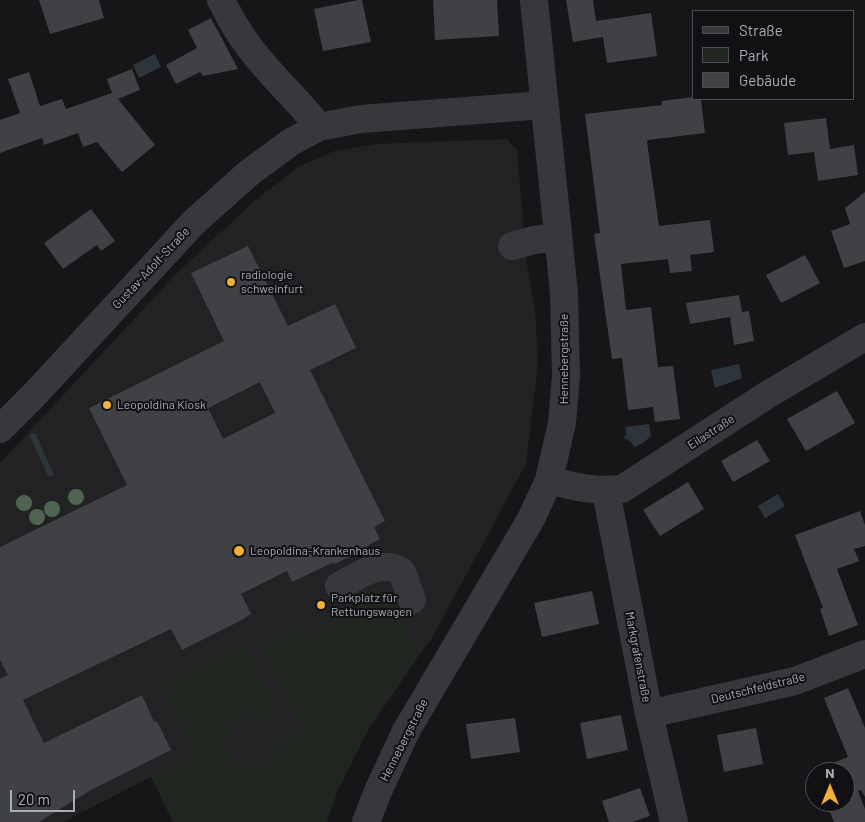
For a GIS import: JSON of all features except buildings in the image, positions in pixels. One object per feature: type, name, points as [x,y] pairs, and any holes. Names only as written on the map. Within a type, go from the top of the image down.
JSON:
[{"type":"street","points":[[221,0],[245,42],[305,108],[319,127]]},
{"type":"street","name":"Hennebergstraße","points":[[366,822],[406,731],[531,518],[549,480],[562,423],[566,376],[564,293],[534,0]]},
{"type":"street","name":"Gustav-Adolf-Straße","points":[[0,429],[35,394],[194,222],[250,172],[291,142],[319,127],[361,119],[544,105]]},
{"type":"street","points":[[512,246],[534,240],[558,237]]},
{"type":"street","name":"Eilastraße","points":[[549,480],[584,489],[606,491],[622,489],[768,395],[865,337]]},
{"type":"street","name":"Markgrafenstraße","points":[[606,491],[649,714],[674,822]]},
{"type":"street","points":[[339,586],[371,570],[388,566],[402,572],[412,600]]},
{"type":"street","name":"Deutschfeldstraße","points":[[649,714],[795,681],[865,654]]},
{"type":"shaded area","points":[[155,54],[161,67],[139,78],[133,65]]},
{"type":"shaded area","name":"Leopoldina-Krankenhaus","points":[[507,139],[517,150],[527,265],[535,311],[538,362],[526,464],[432,638],[368,730],[337,792],[327,822],[173,822],[151,777],[63,822],[0,822],[0,463],[175,275],[253,202],[300,166],[334,151],[375,144]]},
{"type":"shaded area","points":[[739,364],[742,378],[715,388],[711,370]]},
{"type":"shaded area","points":[[649,424],[651,436],[643,443],[634,447],[631,442],[624,438],[626,433],[625,427]]},
{"type":"shaded area","points":[[778,494],[785,506],[765,518],[758,506]]},
{"type":"green space","points":[[364,590],[381,592],[395,605],[404,622],[417,658],[368,730],[337,792],[327,822],[173,822],[152,777],[195,755],[168,697],[158,683],[241,641],[279,714],[269,721],[258,716],[247,716],[239,720],[232,727],[228,736],[228,745],[231,754],[239,762],[250,766],[262,764],[274,755],[278,740],[301,730],[260,644],[303,626],[308,635],[353,613],[345,597]]},
{"type":"waterway","points":[[33,436],[50,473]]},
{"type":"place","name":"radiologie schweinfurt","points":[[231,282]]},
{"type":"place","name":"Leopoldina Kiosk","points":[[107,405]]},
{"type":"place","name":"Leopoldina-Krankenhaus","points":[[239,551]]},
{"type":"place","name":"Parkplatz für Rettungswagen","points":[[321,605]]}]
